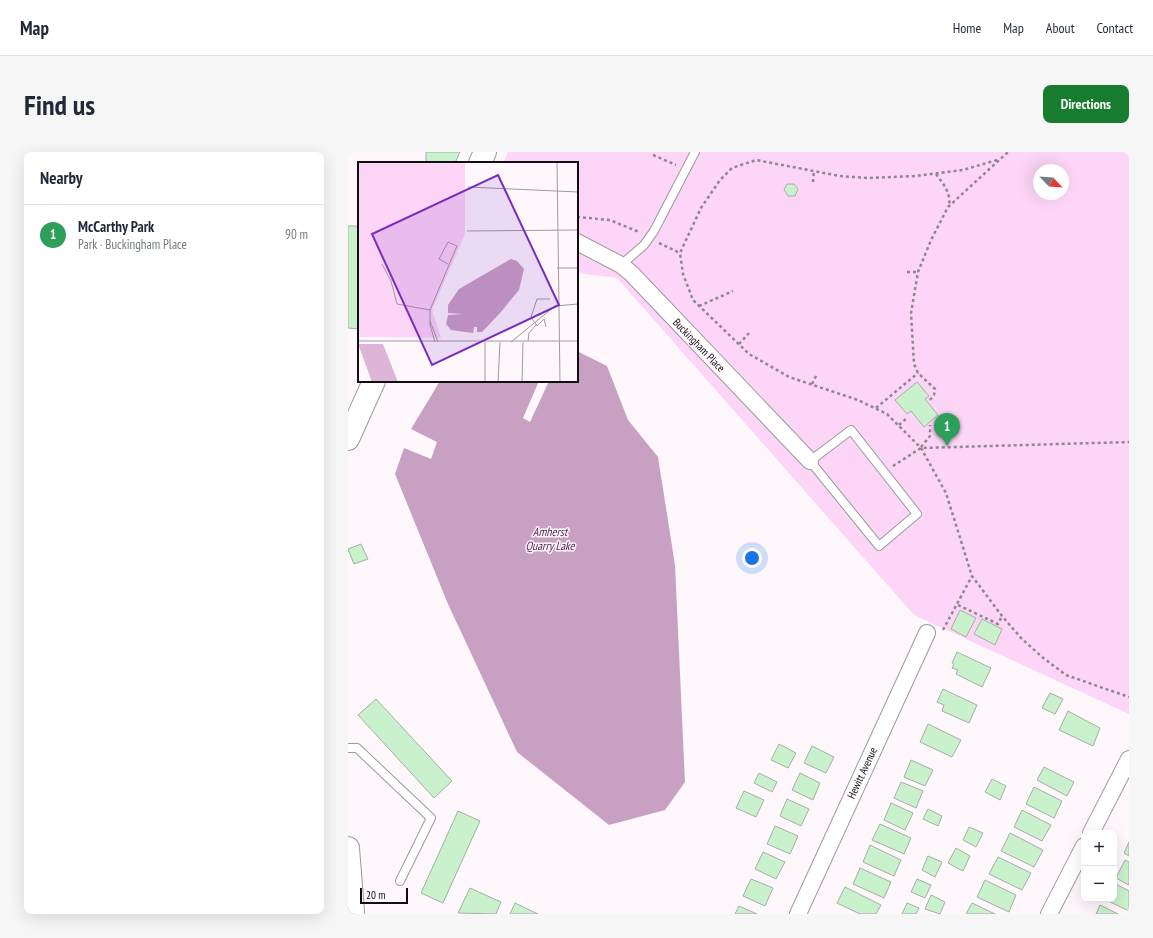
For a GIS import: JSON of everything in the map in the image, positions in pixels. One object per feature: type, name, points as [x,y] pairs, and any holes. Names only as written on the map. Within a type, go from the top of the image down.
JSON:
[{"type":"street","points":[[480,162],[485,152]]},
{"type":"street","name":"Buckingham Place","points":[[578,243],[621,265],[810,461]]},
{"type":"street","points":[[348,439],[374,382]]},
{"type":"street","name":"Hewitt Avenue","points":[[798,914],[927,633]]},
{"type":"street","points":[[1093,830],[1129,759]]},
{"type":"street","points":[[348,848],[353,912]]},
{"type":"street","points":[[1049,914],[1081,852]]},
{"type":"lane","points":[[621,265],[644,245],[654,231],[695,152]]},
{"type":"lane","points":[[851,430],[917,514],[879,546],[810,461],[851,430]]},
{"type":"lane","points":[[348,748],[357,748],[431,818],[400,882]]},
{"type":"path","points":[[948,207],[997,160],[1008,152]]},
{"type":"path","points":[[653,155],[664,160]]},
{"type":"path","points":[[657,242],[680,253],[709,193],[732,168],[756,160],[840,176],[867,178],[936,174],[963,170],[997,160]]},
{"type":"path","points":[[813,182],[814,171]]},
{"type":"path","points":[[930,400],[934,395],[935,389],[918,373],[914,364],[911,321],[918,272],[931,240],[948,207],[950,198],[947,190],[936,174]]},
{"type":"path","points":[[578,217],[610,220],[643,233]]},
{"type":"path","points":[[907,272],[918,272]]},
{"type":"path","points":[[699,306],[733,291]]},
{"type":"path","points":[[739,344],[749,333]]},
{"type":"path","points":[[876,408],[918,373]]},
{"type":"path","points":[[812,385],[817,374]]},
{"type":"path","points":[[899,425],[907,418]]},
{"type":"path","points":[[900,462],[921,448],[930,436],[930,425]]},
{"type":"path","points":[[921,448],[1129,442]]},
{"type":"path","points":[[942,631],[958,605],[972,576]]},
{"type":"path","points":[[958,605],[998,624],[1002,616]]},
{"type":"shaded area","points":[[508,152],[1129,152],[1129,714],[914,615],[617,278],[578,273],[578,162],[503,162]]},
{"type":"water","name":"Amherst Quarry Lake","points":[[578,352],[607,366],[628,420],[658,457],[675,565],[685,782],[665,810],[609,825],[517,752],[448,604],[395,474],[404,448],[431,459],[437,442],[411,429],[439,382],[539,382],[523,418],[530,422],[549,382],[578,382]]},
{"type":"building","points":[[426,152],[460,152],[455,162],[426,162]]},
{"type":"building","points":[[787,184],[794,184],[798,189],[795,196],[788,196],[784,190]]},
{"type":"building","points":[[348,226],[358,226],[358,329],[348,328]]},
{"type":"building","points":[[917,382],[929,396],[925,399],[938,415],[924,427],[911,411],[907,414],[895,400]]},
{"type":"building","points":[[361,544],[368,559],[354,564],[348,549]]},
{"type":"building","points":[[960,610],[976,618],[966,637],[951,629]]},
{"type":"building","points":[[982,619],[1002,629],[995,645],[974,634]]},
{"type":"building","points":[[957,652],[991,668],[982,687],[956,674],[958,670],[952,668],[954,664],[952,663]]},
{"type":"building","points":[[943,689],[977,705],[969,723],[942,711],[944,705],[937,702]]},
{"type":"building","points":[[1050,693],[1063,699],[1055,714],[1042,708]]},
{"type":"building","points":[[376,699],[452,781],[434,798],[358,715]]},
{"type":"building","points":[[1068,711],[1100,728],[1093,746],[1059,730]]},
{"type":"building","points":[[928,724],[961,740],[952,757],[920,742]]},
{"type":"building","points":[[779,744],[796,753],[788,768],[771,760]]},
{"type":"building","points":[[812,746],[834,757],[826,773],[804,763]]},
{"type":"building","points":[[911,760],[933,770],[925,786],[904,777]]},
{"type":"building","points":[[1044,767],[1074,782],[1067,796],[1037,780]]},
{"type":"building","points":[[759,773],[777,782],[772,792],[754,783]]},
{"type":"building","points":[[800,773],[820,783],[813,800],[792,790]]},
{"type":"building","points":[[992,779],[1006,786],[1000,800],[985,792]]},
{"type":"building","points":[[901,782],[923,791],[916,808],[894,798]]},
{"type":"building","points":[[1034,787],[1062,801],[1054,818],[1026,804]]},
{"type":"building","points":[[744,791],[764,800],[756,817],[736,808]]},
{"type":"building","points":[[787,799],[809,809],[801,826],[780,816]]},
{"type":"building","points":[[891,803],[913,813],[905,830],[884,820]]},
{"type":"building","points":[[928,809],[942,816],[938,826],[923,819]]},
{"type":"building","points":[[1022,810],[1051,825],[1042,841],[1014,827]]},
{"type":"building","points":[[458,811],[480,821],[443,903],[421,893]]},
{"type":"building","points":[[880,824],[911,838],[904,854],[872,840]]},
{"type":"building","points":[[775,826],[798,836],[790,854],[767,844]]},
{"type":"building","points":[[969,827],[983,833],[976,847],[963,840]]},
{"type":"building","points":[[1010,833],[1043,850],[1034,867],[1001,851]]},
{"type":"building","points":[[1129,842],[1129,856],[1124,853]]},
{"type":"building","points":[[870,845],[901,860],[894,876],[863,862]]},
{"type":"building","points":[[956,848],[970,856],[963,871],[948,863]]},
{"type":"building","points":[[763,852],[785,862],[776,879],[755,869]]},
{"type":"building","points":[[928,856],[942,862],[935,877],[922,870]]},
{"type":"building","points":[[998,857],[1031,873],[1022,890],[989,874]]},
{"type":"building","points":[[1125,860],[1129,862],[1129,885],[1117,879]]},
{"type":"building","points":[[860,868],[891,882],[884,898],[853,884]]},
{"type":"building","points":[[751,879],[773,888],[765,906],[743,896]]},
{"type":"building","points":[[917,879],[931,885],[925,898],[911,892]]},
{"type":"building","points":[[985,880],[1016,895],[1009,912],[977,897]]},
{"type":"building","points":[[1117,885],[1129,891],[1129,911],[1110,902],[1117,902]]},
{"type":"building","points":[[845,887],[881,905],[876,914],[860,914],[837,903]]},
{"type":"building","points":[[470,888],[501,902],[496,914],[458,913]]},
{"type":"building","points":[[931,895],[945,902],[940,914],[925,909]]},
{"type":"building","points":[[515,903],[538,914],[510,914]]},
{"type":"building","points":[[907,903],[919,908],[916,914],[902,914]]},
{"type":"building","points":[[972,903],[995,914],[966,914]]},
{"type":"building","points":[[1100,905],[1118,914],[1096,914]]},
{"type":"building","points":[[739,906],[757,914],[735,914]]},
{"type":"place","name":"McCarthy Park","points":[[947,446]]}]
